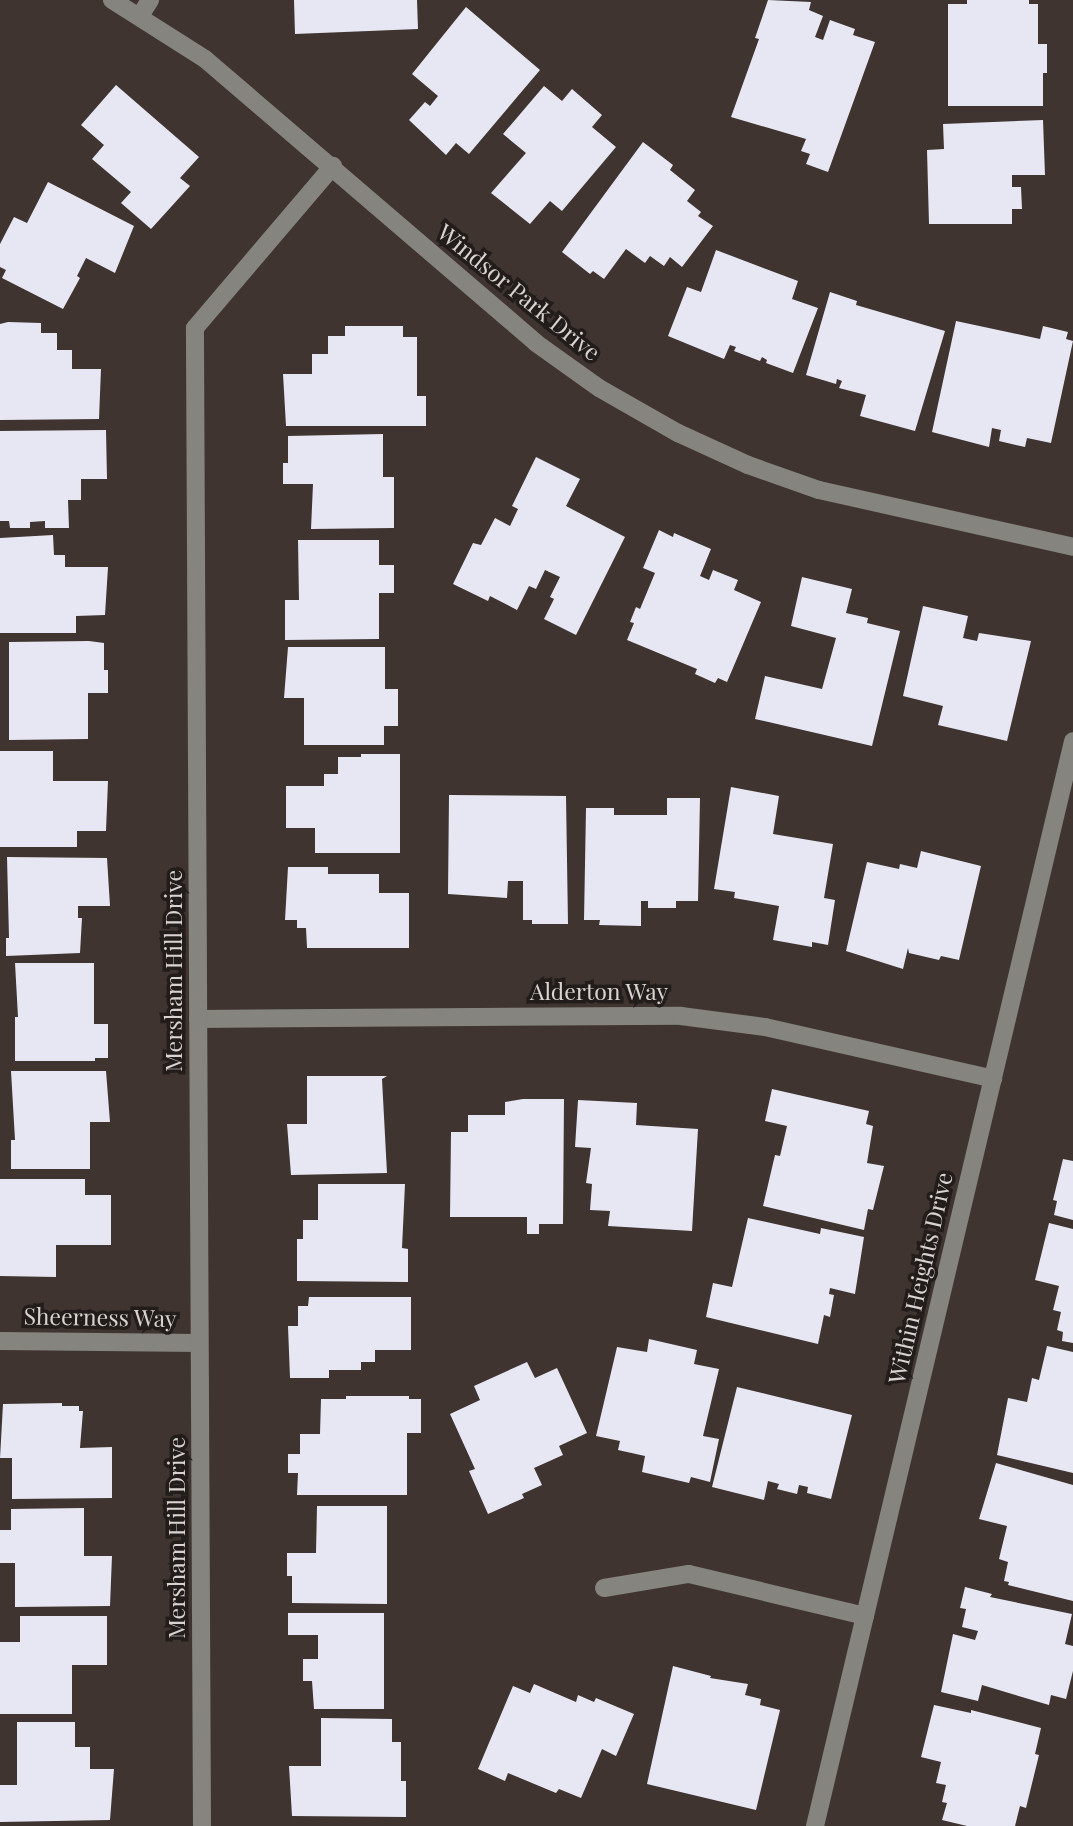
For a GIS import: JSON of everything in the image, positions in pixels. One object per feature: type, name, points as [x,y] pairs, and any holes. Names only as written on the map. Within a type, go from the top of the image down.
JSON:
[{"type":"street","name":"Windsor Park Drive","points":[[112,0],[145,8],[536,343],[599,387],[678,433],[747,465],[820,490],[1073,547]]},
{"type":"street","name":"Mersham Hill Drive","points":[[202,1826],[195,328],[332,166]]},
{"type":"street","name":"Within Heights Drive","points":[[815,1826],[1073,741]]},
{"type":"street","name":"Alderton Way","points":[[198,1019],[681,1016],[765,1027],[993,1079]]},
{"type":"street","name":"Sheerness Way","points":[[0,1341],[200,1343]]},
{"type":"street","points":[[604,1588],[689,1574],[865,1616]]},
{"type":"building","points":[[294,0],[417,0],[418,29],[295,34]]},
{"type":"building","points":[[768,0],[811,2],[809,10],[823,16],[815,37],[823,40],[830,20],[855,29],[853,35],[875,42],[828,172],[806,164],[810,154],[801,151],[806,139],[731,117],[759,39],[755,38]]},
{"type":"building","points":[[967,0],[1029,0],[1029,4],[1038,4],[1038,44],[1047,44],[1047,73],[1043,73],[1043,106],[948,106],[948,4],[967,4]]},
{"type":"building","points":[[466,7],[540,70],[469,154],[456,143],[446,155],[409,120],[425,102],[430,106],[438,96],[412,74]]},
{"type":"building","points":[[116,85],[199,157],[180,178],[190,186],[151,229],[121,203],[131,192],[92,159],[104,145],[81,125]]},
{"type":"building","points":[[544,86],[562,101],[572,89],[602,115],[592,127],[616,147],[562,211],[550,201],[530,224],[491,193],[526,153],[503,134]]},
{"type":"building","points":[[1043,120],[1045,175],[1012,175],[1012,187],[1021,187],[1022,209],[1012,209],[1012,224],[929,224],[927,150],[944,149],[943,124]]},
{"type":"building","points":[[643,142],[673,165],[670,170],[695,190],[687,201],[701,212],[698,216],[713,226],[682,267],[670,257],[664,266],[650,256],[645,263],[626,249],[604,279],[593,271],[590,274],[562,252]]},
{"type":"building","points":[[48,182],[134,226],[115,273],[86,258],[77,276],[80,278],[63,309],[2,278],[6,270],[0,267],[0,244],[14,217],[27,223]]},
{"type":"building","points":[[716,250],[798,281],[792,299],[818,308],[793,373],[766,363],[767,360],[762,357],[760,361],[734,351],[736,347],[730,345],[724,359],[668,336],[687,287],[701,292]]},
{"type":"building","points":[[830,292],[857,301],[856,305],[945,331],[915,431],[860,416],[866,395],[839,388],[842,381],[837,379],[836,384],[806,375]]},
{"type":"building","points":[[956,321],[1040,339],[1043,326],[1068,332],[1066,339],[1073,341],[1051,443],[1027,438],[1025,447],[999,441],[1001,430],[992,428],[989,447],[932,432]]},
{"type":"building","points":[[41,323],[41,333],[57,333],[57,350],[72,350],[72,369],[101,369],[99,419],[0,420],[0,324]]},
{"type":"building","points":[[345,326],[403,326],[403,337],[417,337],[417,396],[426,396],[426,426],[286,426],[283,374],[312,374],[312,354],[328,354],[328,336],[345,336]]},
{"type":"building","points":[[106,430],[107,479],[81,479],[81,500],[68,500],[69,528],[45,528],[45,521],[30,522],[30,528],[10,528],[9,521],[0,521],[0,431]]},
{"type":"building","points":[[383,434],[383,477],[394,477],[394,528],[311,529],[313,484],[283,484],[283,463],[288,463],[288,436]]},
{"type":"building","points":[[536,457],[580,479],[566,506],[625,537],[576,635],[544,619],[554,599],[550,597],[560,577],[545,570],[536,589],[529,586],[517,610],[490,596],[488,601],[453,584],[473,543],[481,545],[495,518],[510,526],[518,509],[512,506]]},
{"type":"building","points":[[659,530],[673,537],[674,533],[711,549],[700,576],[709,580],[713,570],[738,580],[734,590],[761,602],[727,682],[718,678],[715,683],[695,674],[697,669],[627,640],[634,623],[630,622],[636,607],[640,609],[655,573],[643,568]]},
{"type":"building","points":[[53,535],[54,555],[65,555],[65,567],[108,567],[105,615],[76,616],[76,633],[0,633],[0,538]]},
{"type":"building","points":[[298,540],[379,540],[379,565],[394,565],[394,593],[379,593],[379,639],[285,640],[285,600],[299,600]]},
{"type":"building","points":[[802,577],[852,589],[846,613],[868,618],[867,623],[900,631],[872,746],[755,719],[765,676],[822,689],[836,638],[791,626]]},
{"type":"building","points":[[923,606],[968,616],[963,638],[977,641],[979,633],[1031,641],[1007,741],[938,725],[943,706],[903,696]]},
{"type":"building","points":[[9,642],[104,643],[104,670],[108,670],[108,693],[88,693],[88,739],[9,740]]},
{"type":"building","points":[[288,647],[385,647],[385,689],[398,689],[398,726],[384,726],[384,745],[304,745],[304,698],[284,698]]},
{"type":"building","points":[[0,751],[53,751],[53,781],[108,781],[106,831],[77,831],[77,847],[0,847]]},
{"type":"building","points":[[361,754],[400,754],[400,853],[315,853],[315,828],[286,828],[286,786],[324,786],[324,774],[338,774],[338,757],[361,757]]},
{"type":"building","points":[[731,787],[779,796],[773,834],[833,844],[824,898],[835,900],[828,945],[812,942],[812,947],[773,940],[779,906],[734,898],[735,892],[714,889]]},
{"type":"building","points":[[449,795],[566,796],[568,924],[532,924],[532,920],[523,920],[523,881],[508,881],[507,898],[448,894]]},
{"type":"building","points":[[667,798],[700,798],[698,901],[676,901],[676,908],[648,908],[648,901],[641,901],[641,926],[599,925],[600,920],[584,920],[586,808],[614,808],[614,815],[667,815]]},
{"type":"building","points":[[921,851],[981,866],[959,960],[941,956],[939,960],[909,953],[908,948],[903,969],[846,951],[867,862],[899,869],[900,864],[917,868]]},
{"type":"building","points":[[7,857],[107,858],[110,906],[78,906],[78,918],[82,918],[80,953],[6,956],[6,938],[9,938]]},
{"type":"building","points":[[288,867],[328,867],[328,874],[379,874],[379,893],[409,893],[409,948],[307,948],[306,928],[297,928],[297,920],[285,920]]},
{"type":"building","points":[[15,963],[94,963],[94,1024],[108,1024],[108,1058],[95,1058],[95,1061],[15,1061],[15,1017],[18,1017]]},
{"type":"building","points":[[11,1071],[106,1071],[110,1122],[90,1122],[90,1169],[11,1169],[11,1140],[15,1140]]},
{"type":"building","points":[[307,1076],[387,1076],[382,1079],[387,1173],[291,1175],[287,1124],[307,1124]]},
{"type":"building","points":[[772,1089],[869,1111],[866,1124],[873,1126],[867,1163],[884,1166],[873,1210],[868,1209],[864,1230],[763,1206],[775,1155],[780,1156],[787,1126],[765,1121]]},
{"type":"building","points":[[564,1099],[563,1224],[539,1224],[539,1234],[527,1234],[527,1217],[450,1217],[451,1132],[468,1132],[468,1115],[505,1115],[505,1102]]},
{"type":"building","points":[[578,1100],[637,1103],[636,1125],[698,1129],[692,1231],[608,1226],[610,1211],[590,1210],[592,1184],[586,1183],[591,1148],[575,1147]]},
{"type":"building","points":[[1063,1159],[1073,1161],[1073,1220],[1054,1215],[1057,1201],[1053,1200]]},
{"type":"building","points":[[0,1179],[85,1179],[85,1195],[111,1195],[111,1245],[56,1245],[56,1277],[0,1276]]},
{"type":"building","points":[[318,1184],[405,1184],[402,1248],[408,1249],[408,1282],[297,1281],[297,1239],[303,1239],[303,1220],[318,1220]]},
{"type":"building","points":[[748,1218],[820,1234],[821,1228],[864,1237],[855,1294],[830,1288],[829,1294],[834,1295],[830,1317],[824,1315],[818,1344],[706,1317],[713,1283],[732,1287]]},
{"type":"building","points":[[1049,1223],[1073,1229],[1073,1343],[1062,1341],[1063,1332],[1057,1330],[1061,1312],[1053,1310],[1059,1286],[1035,1280]]},
{"type":"building","points":[[309,1297],[411,1297],[411,1350],[375,1350],[375,1362],[361,1362],[361,1370],[329,1370],[329,1378],[290,1378],[288,1326],[298,1326],[298,1306],[308,1306]]},
{"type":"building","points":[[649,1339],[697,1350],[694,1364],[719,1369],[703,1436],[719,1439],[710,1482],[691,1477],[689,1483],[642,1472],[645,1456],[618,1450],[620,1441],[596,1436],[617,1347],[647,1352]]},
{"type":"building","points":[[1047,1346],[1073,1352],[1073,1473],[997,1455],[1008,1398],[1027,1402],[1032,1378],[1039,1380]]},
{"type":"building","points":[[527,1362],[535,1378],[557,1368],[587,1433],[559,1446],[563,1455],[534,1468],[542,1485],[522,1494],[524,1498],[488,1514],[469,1471],[475,1469],[450,1414],[480,1400],[474,1386]]},
{"type":"building","points":[[737,1387],[852,1415],[831,1499],[807,1493],[808,1487],[799,1485],[797,1494],[777,1489],[779,1484],[768,1481],[764,1500],[712,1487]]},
{"type":"building","points":[[346,1396],[409,1396],[409,1399],[421,1399],[421,1433],[407,1433],[407,1495],[297,1495],[298,1473],[288,1473],[288,1454],[300,1454],[300,1434],[320,1434],[321,1399],[346,1399]]},
{"type":"building","points":[[62,1403],[62,1406],[79,1406],[79,1411],[83,1411],[80,1448],[112,1447],[112,1498],[12,1499],[12,1458],[0,1458],[3,1404]]},
{"type":"building","points":[[996,1463],[1073,1485],[1073,1601],[1008,1585],[1009,1582],[1004,1581],[1008,1562],[999,1559],[1007,1526],[979,1519]]},
{"type":"building","points":[[317,1506],[387,1506],[387,1604],[292,1603],[292,1576],[287,1576],[287,1553],[316,1553]]},
{"type":"building","points":[[84,1508],[84,1556],[112,1556],[110,1606],[15,1607],[15,1563],[0,1563],[0,1530],[11,1530],[11,1509]]},
{"type":"building","points":[[965,1587],[992,1594],[990,1597],[1072,1614],[1065,1644],[1073,1646],[1073,1671],[1066,1699],[1051,1695],[1049,1705],[982,1685],[978,1701],[941,1692],[953,1634],[975,1640],[978,1631],[962,1627],[966,1609],[960,1608]]},
{"type":"building","points":[[288,1613],[384,1613],[384,1709],[314,1709],[312,1681],[303,1681],[303,1659],[318,1659],[318,1635],[288,1635]]},
{"type":"building","points":[[20,1616],[107,1616],[107,1665],[72,1665],[72,1714],[0,1714],[0,1642],[20,1642]]},
{"type":"building","points":[[673,1666],[711,1676],[710,1678],[748,1684],[745,1695],[761,1699],[760,1705],[780,1710],[756,1810],[647,1784]]},
{"type":"building","points":[[534,1684],[576,1702],[578,1695],[594,1702],[596,1698],[634,1714],[616,1756],[602,1749],[581,1798],[559,1789],[556,1793],[508,1773],[505,1781],[478,1769],[513,1686],[530,1693]]},
{"type":"building","points":[[934,1705],[971,1713],[971,1710],[1041,1728],[1035,1754],[1039,1755],[1026,1808],[1020,1806],[1015,1826],[967,1826],[942,1820],[947,1803],[942,1802],[946,1785],[936,1783],[941,1762],[921,1757]]},
{"type":"building","points":[[321,1718],[392,1719],[392,1742],[401,1742],[401,1781],[406,1781],[406,1817],[292,1816],[289,1766],[321,1766]]},
{"type":"building","points":[[17,1722],[75,1722],[75,1747],[90,1747],[90,1769],[114,1769],[110,1820],[0,1822],[0,1785],[17,1785]]}]
